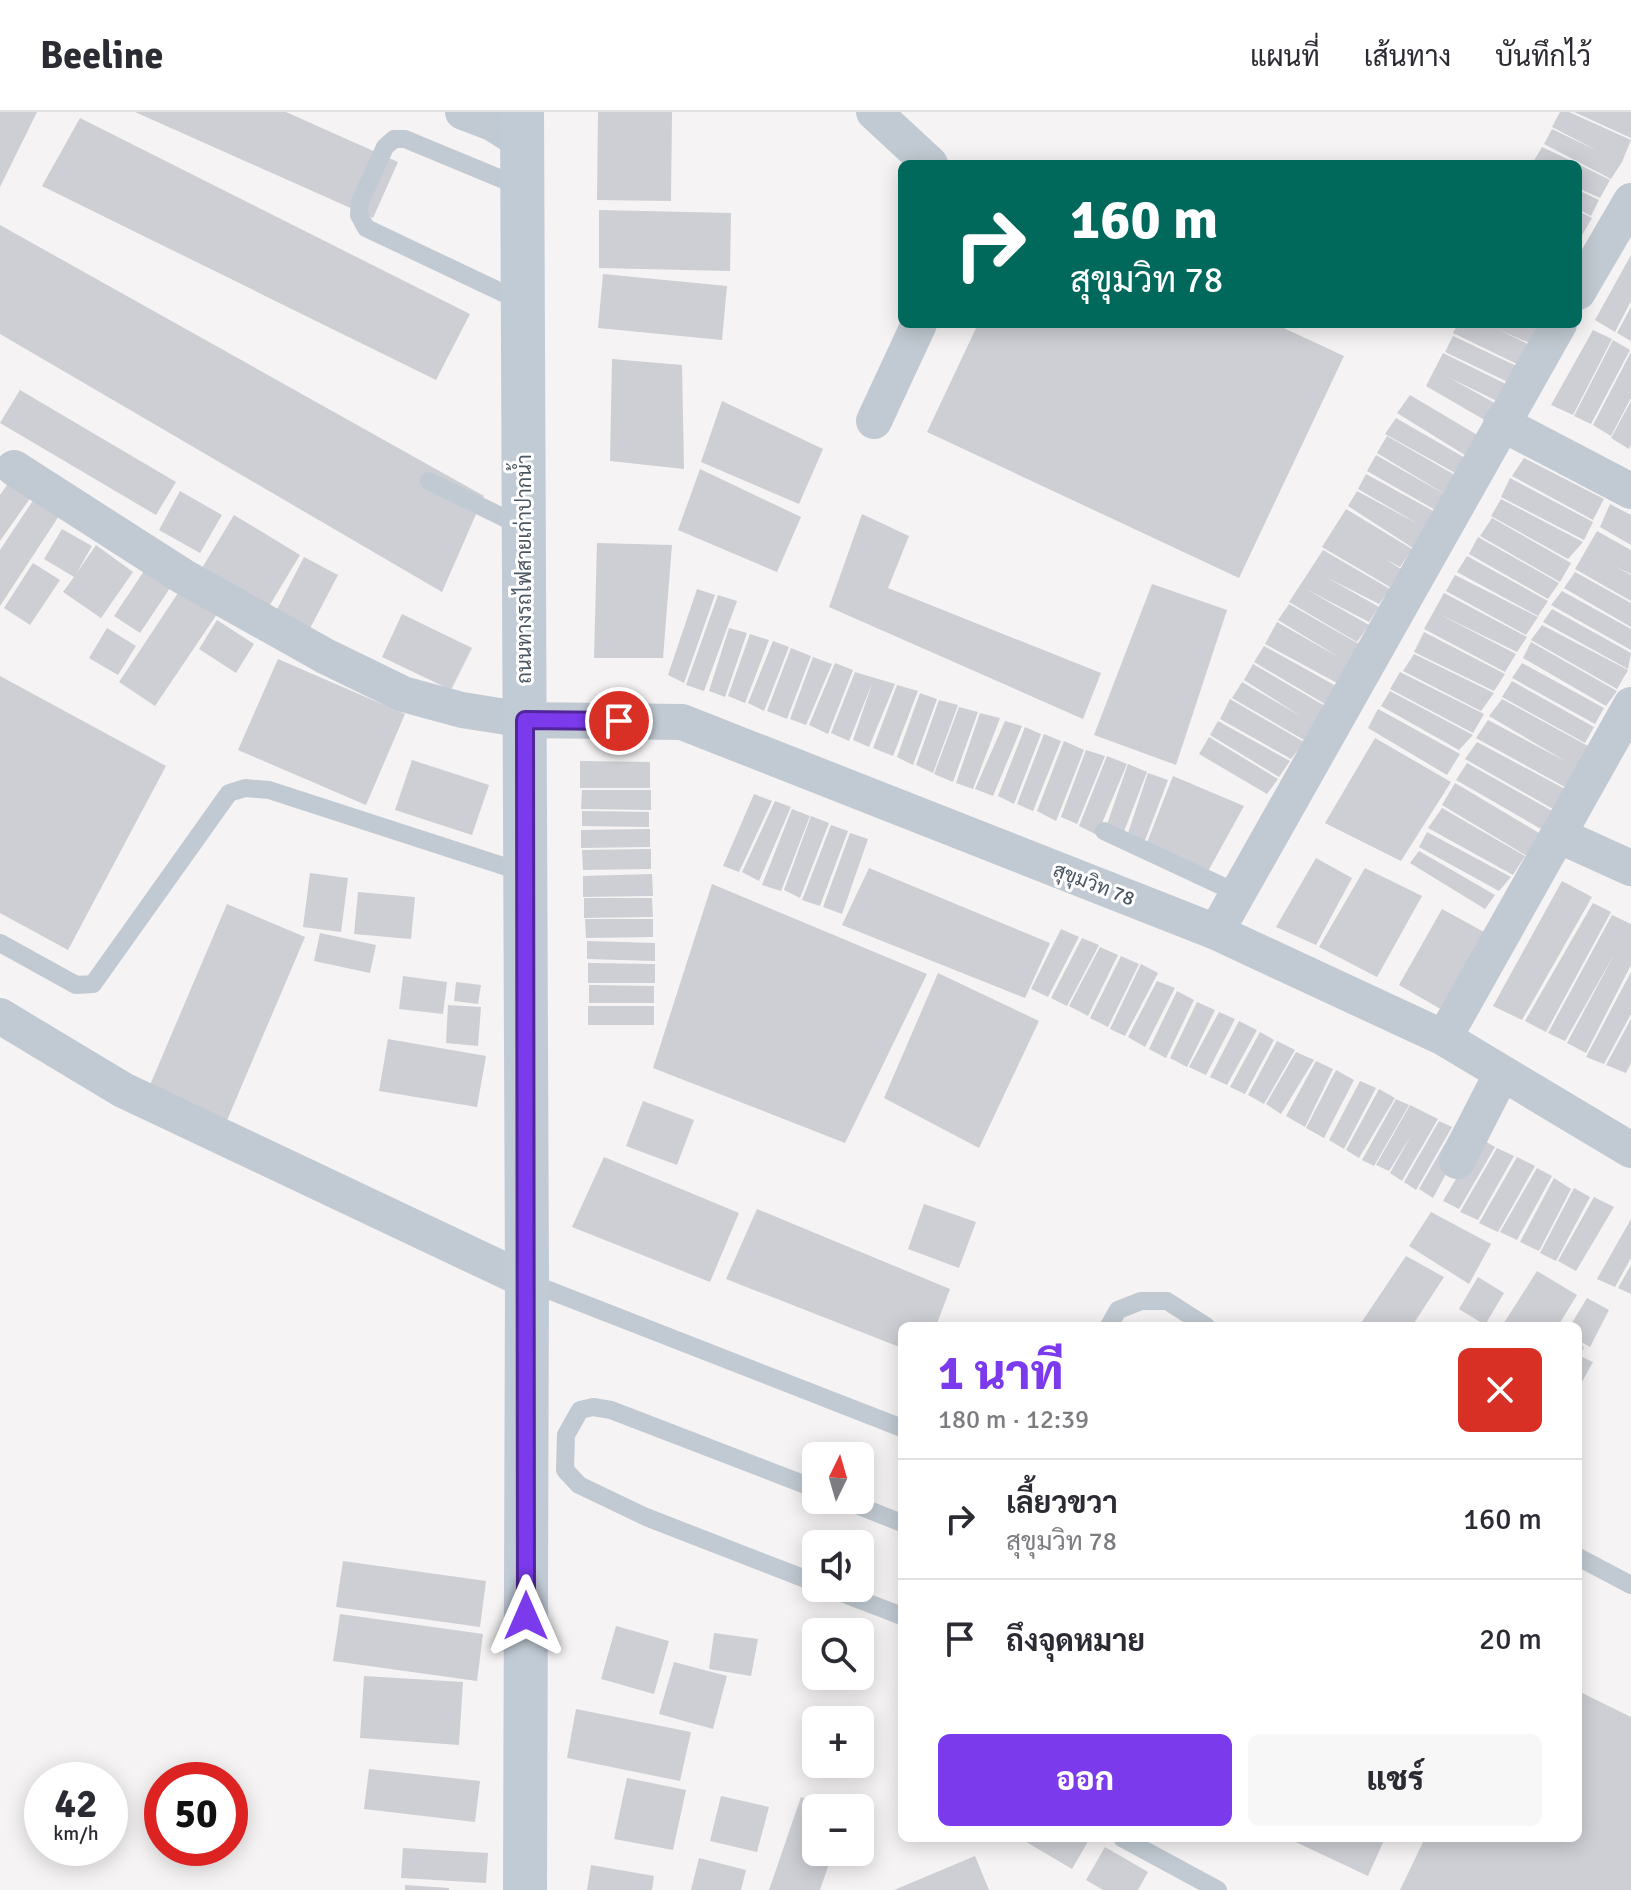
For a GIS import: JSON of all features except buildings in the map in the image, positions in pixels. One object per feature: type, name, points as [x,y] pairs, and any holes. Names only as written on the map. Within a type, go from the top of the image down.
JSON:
[{"type":"main road","name":"ถนนทางรถไฟสายเก่าปากน้ำ","points":[[522,127],[527,1281],[525,1890]]},
{"type":"street","points":[[463,112],[492,123],[522,127]]},
{"type":"street","points":[[874,112],[926,160]]},
{"type":"street","points":[[1582,285],[1631,202]]},
{"type":"street","points":[[874,421],[917,328]]},
{"type":"street","points":[[1216,932],[1557,328]]},
{"type":"street","points":[[1501,423],[1631,491]]},
{"type":"street","name":"สุขุมวิท 78","points":[[14,468],[184,577],[338,662],[403,694],[462,710],[525,720],[682,722],[1216,932],[1444,1038],[1631,1150]]},
{"type":"street","points":[[1444,1038],[1631,705]]},
{"type":"street","points":[[1558,835],[1631,868]]},
{"type":"street","points":[[0,1016],[123,1090],[527,1281]]},
{"type":"street","points":[[1457,1161],[1502,1073]]},
{"type":"lane","points":[[523,188],[405,139],[394,139],[385,147],[360,202],[359,215],[366,228],[523,302]]},
{"type":"lane","points":[[429,481],[524,527]]},
{"type":"lane","points":[[0,943],[76,985],[93,984],[229,793],[245,788],[269,790],[525,873]]},
{"type":"lane","points":[[1104,831],[1237,893]]},
{"type":"lane","points":[[527,1281],[898,1426]]},
{"type":"lane","points":[[1111,1322],[1118,1310],[1141,1301],[1167,1301],[1200,1322]]},
{"type":"lane","points":[[802,1484],[611,1410],[593,1407],[580,1410],[566,1435],[565,1470],[579,1485],[646,1517],[802,1578]]},
{"type":"lane","points":[[874,1512],[898,1521]]},
{"type":"lane","points":[[1582,1559],[1631,1585]]},
{"type":"lane","points":[[865,1602],[898,1614]]},
{"type":"lane","points":[[1129,1842],[1218,1890]]},
{"type":"route","points":[[526,1616],[525,720],[619,721]]}]
